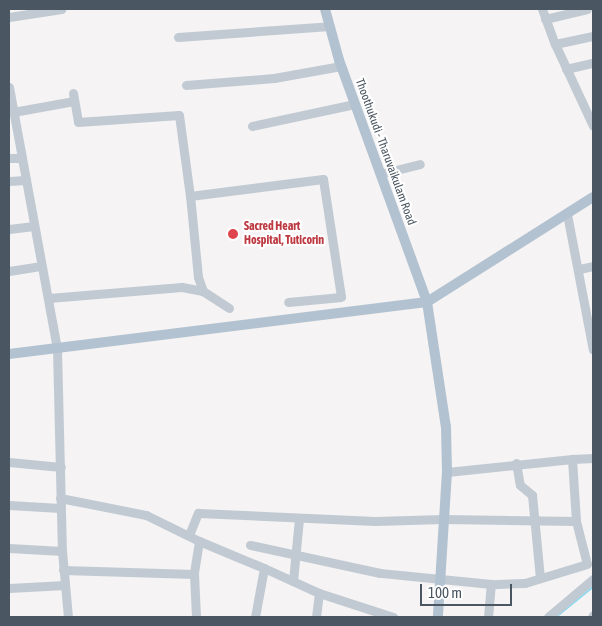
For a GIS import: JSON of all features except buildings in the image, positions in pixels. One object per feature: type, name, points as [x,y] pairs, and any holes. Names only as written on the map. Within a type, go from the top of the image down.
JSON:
[{"type":"main road","name":"Thoothukudi - Tharuvaikulam Road","points":[[325,9],[354,104],[427,302],[446,427],[447,472],[438,617]]},
{"type":"main road","points":[[9,354],[427,302],[593,197]]},
{"type":"street","points":[[9,16],[21,12],[60,9]]},
{"type":"street","points":[[542,9],[566,68],[589,111],[593,126]]},
{"type":"street","points":[[545,19],[587,9]]},
{"type":"street","points":[[178,37],[330,26]]},
{"type":"street","points":[[555,44],[593,36]]},
{"type":"street","points":[[566,68],[593,63]]},
{"type":"street","points":[[186,85],[274,78],[341,66]]},
{"type":"street","points":[[9,87],[57,349],[61,467],[60,508],[63,570],[68,617]]},
{"type":"street","points":[[13,112],[73,97],[78,122],[179,115],[190,196],[198,278],[203,291]]},
{"type":"street","points":[[252,126],[354,104]]},
{"type":"street","points":[[9,158],[22,158]]},
{"type":"street","points":[[380,174],[420,164]]},
{"type":"street","points":[[190,196],[322,179],[341,296],[288,302]]},
{"type":"street","points":[[9,181],[26,180]]},
{"type":"street","points":[[567,214],[592,334],[593,350]]},
{"type":"street","points":[[9,229],[34,226]]},
{"type":"street","points":[[9,271],[42,266]]},
{"type":"street","points":[[579,269],[593,266]]},
{"type":"street","points":[[49,298],[182,287],[203,291],[229,308]]},
{"type":"street","points":[[447,472],[516,463],[593,458]]},
{"type":"street","points":[[250,545],[296,557],[380,573],[491,584],[525,583],[586,564],[576,521],[572,459]]},
{"type":"street","points":[[9,462],[61,467]]},
{"type":"street","points":[[516,463],[520,485],[532,495],[540,578]]},
{"type":"street","points":[[60,498],[146,515],[199,541],[319,593],[375,614],[393,617]]},
{"type":"street","points":[[9,505],[60,508]]},
{"type":"street","points":[[189,535],[198,514],[375,521],[444,519],[536,523],[576,521]]},
{"type":"street","points":[[293,581],[299,519]]},
{"type":"street","points":[[196,617],[194,574],[199,541]]},
{"type":"street","points":[[9,548],[62,551]]},
{"type":"street","points":[[255,617],[264,568]]},
{"type":"street","points":[[63,570],[194,574]]},
{"type":"street","points":[[548,617],[593,580]]},
{"type":"street","points":[[488,617],[491,584]]},
{"type":"street","points":[[9,588],[65,585]]},
{"type":"street","points":[[316,617],[319,593]]},
{"type":"waterway","points":[[556,617],[593,587]]},
{"type":"place","name":"Sacred Heart Hospital, Tuticorin","points":[[233,234]]}]
